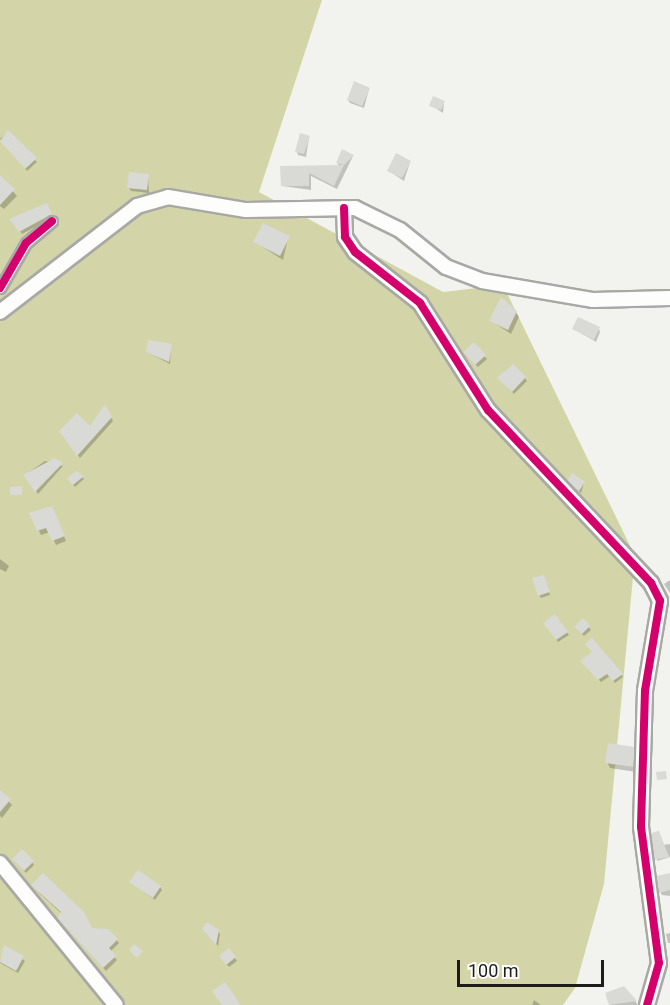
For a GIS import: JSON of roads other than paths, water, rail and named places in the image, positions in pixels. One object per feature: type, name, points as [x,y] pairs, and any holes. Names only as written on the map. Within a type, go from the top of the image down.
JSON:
[{"type":"street","points":[[0,312],[118,220],[158,197],[246,210],[344,208],[375,215],[446,267],[483,281],[593,300],[670,298]]},
{"type":"street","points":[[344,208],[345,237],[355,252],[420,303],[494,417],[651,583],[660,601],[645,691],[641,827],[659,953],[646,1005]]},
{"type":"street","points":[[0,288],[26,243],[51,222]]},
{"type":"street","points":[[0,864],[116,1005]]}]
